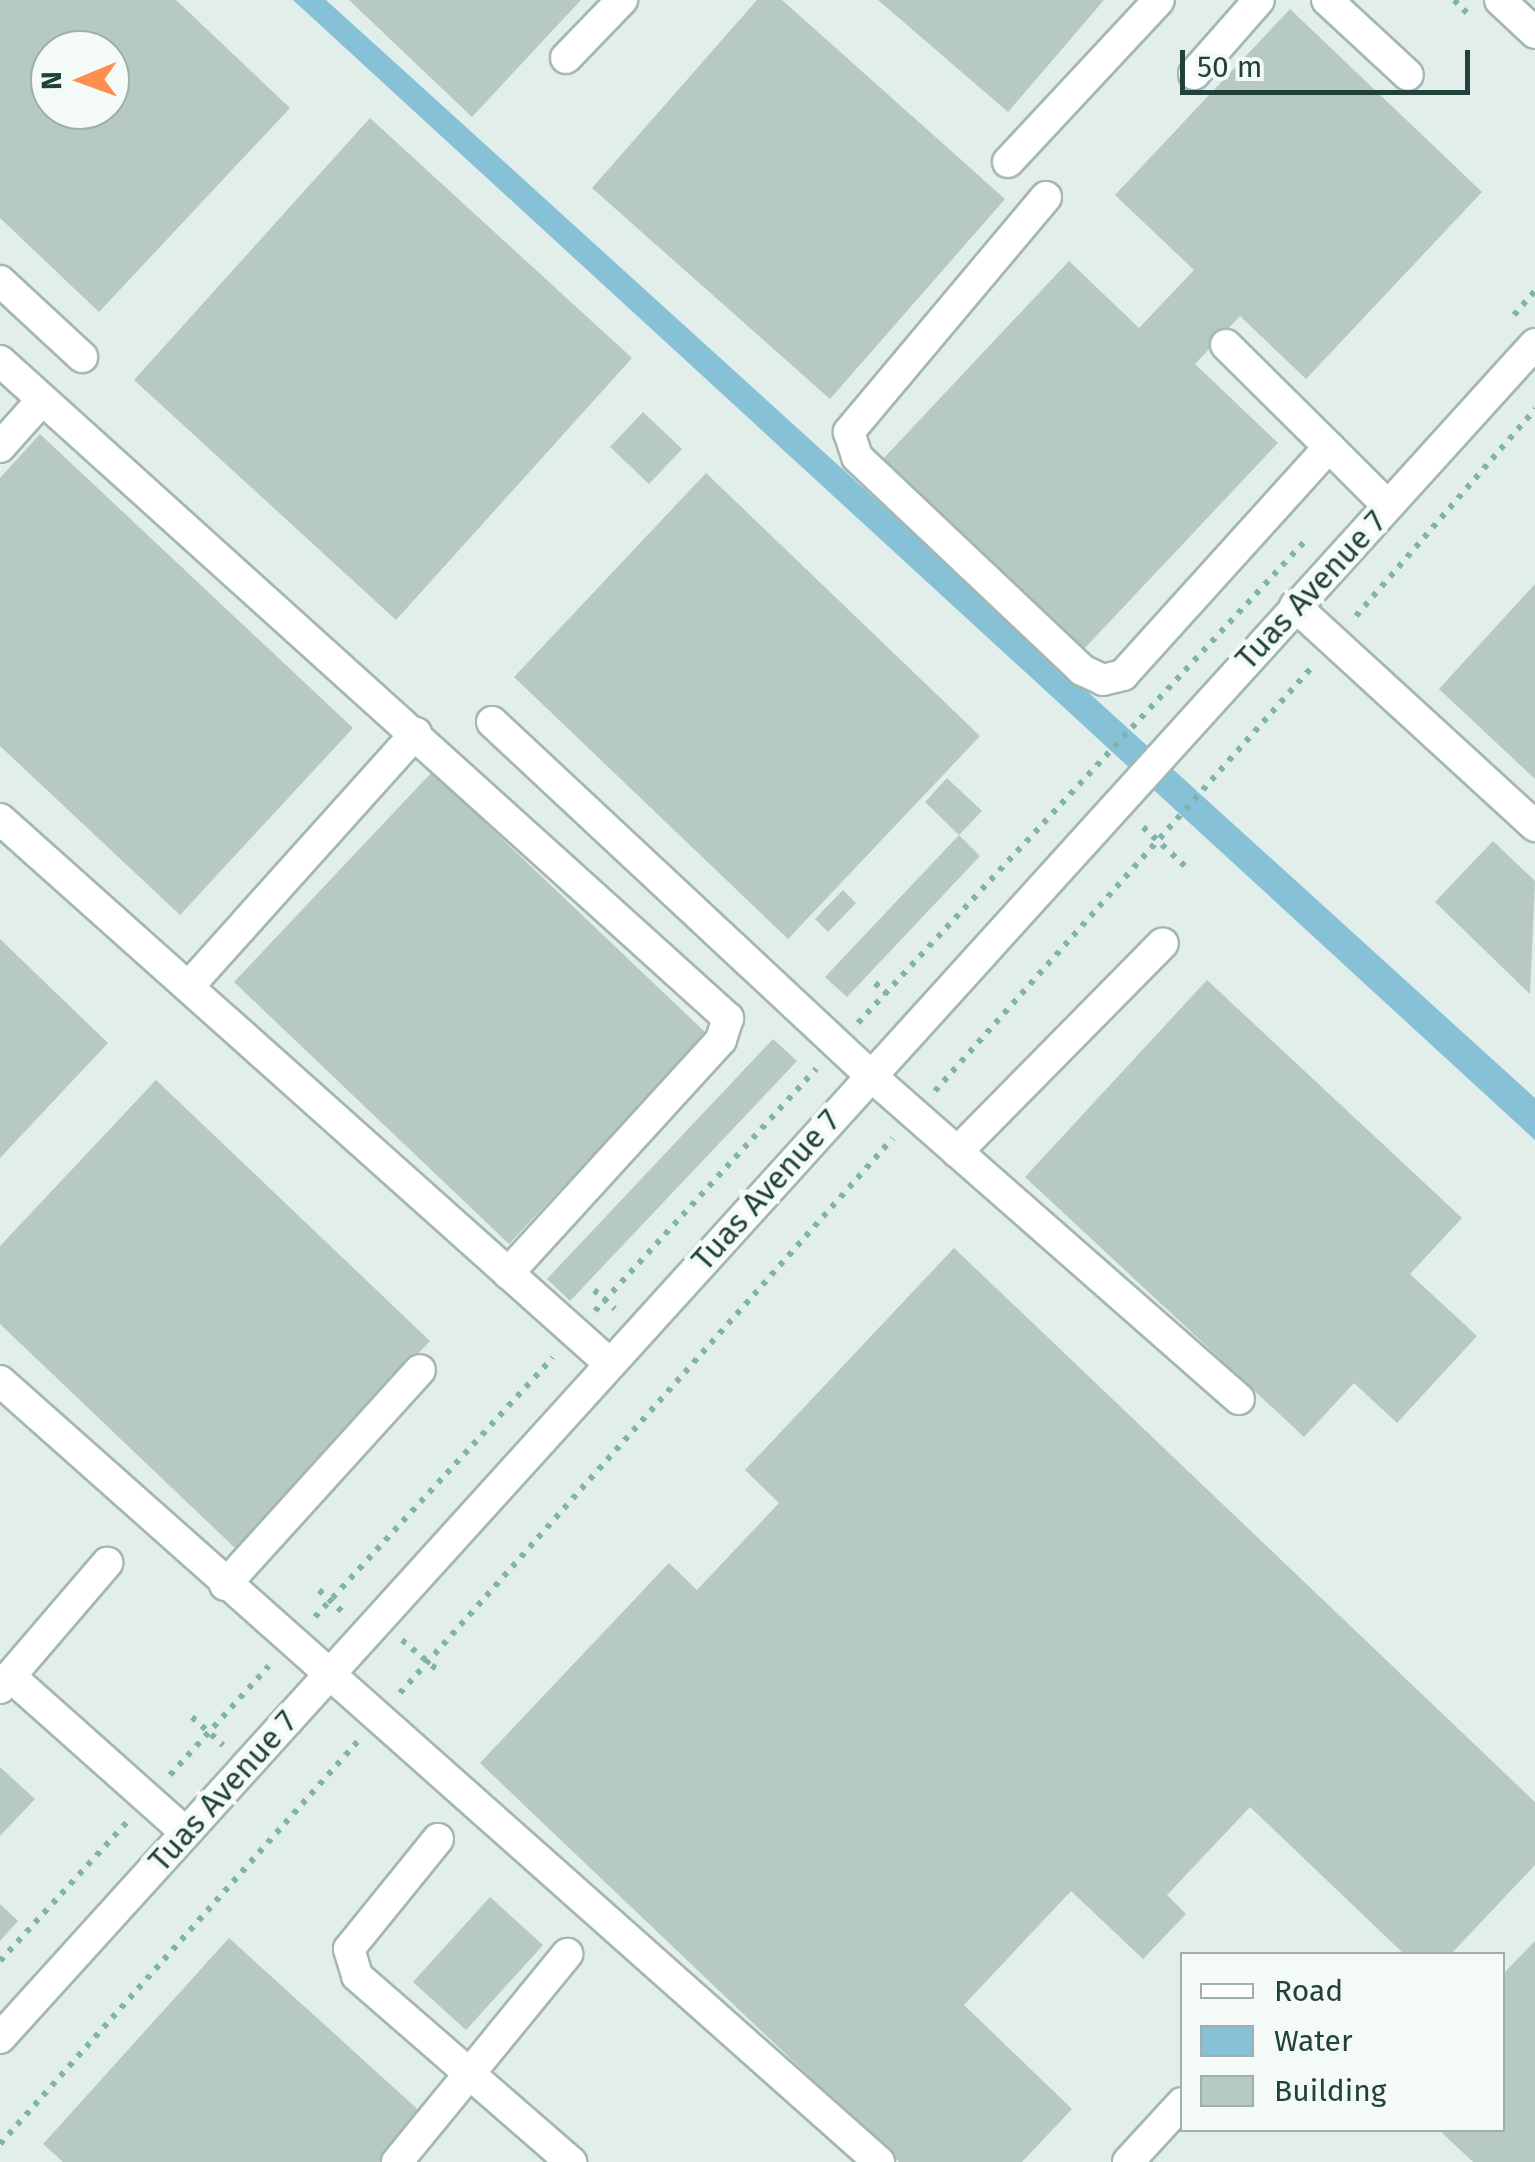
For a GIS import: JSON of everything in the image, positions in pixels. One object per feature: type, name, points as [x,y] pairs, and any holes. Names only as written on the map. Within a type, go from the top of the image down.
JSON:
[{"type":"street","points":[[566,58],[622,0]]},
{"type":"street","points":[[1008,162],[1159,0]]},
{"type":"street","points":[[1194,74],[1259,0]]},
{"type":"street","points":[[1327,0],[1408,75]]},
{"type":"street","points":[[1500,0],[1535,33]]},
{"type":"street","points":[[1046,196],[849,432],[858,456],[1082,670],[1103,680],[1124,675],[1329,447]]},
{"type":"street","points":[[0,280],[82,357]]},
{"type":"street","name":"Tuas Avenue 7","points":[[0,2038],[1535,344]]},
{"type":"street","points":[[1226,345],[1388,506]]},
{"type":"street","points":[[0,361],[416,732],[728,1018],[722,1040],[508,1273]]},
{"type":"street","points":[[0,446],[42,400]]},
{"type":"street","points":[[1295,606],[1535,826]]},
{"type":"street","points":[[492,722],[838,1046],[1239,1399]]},
{"type":"street","points":[[189,986],[416,732]]},
{"type":"street","points":[[0,819],[608,1363]]},
{"type":"street","points":[[957,1152],[1163,943]]},
{"type":"street","points":[[225,1585],[420,1370]]},
{"type":"street","points":[[0,1381],[375,1721],[878,2162]]},
{"type":"street","points":[[107,1563],[5,1682],[185,1832]]},
{"type":"street","points":[[438,1839],[349,1948],[356,1976],[472,2071],[570,2162]]},
{"type":"street","points":[[397,2162],[567,1954]]},
{"type":"street","points":[[1128,2162],[1180,2105]]},
{"type":"path","points":[[1500,330],[1535,291]]},
{"type":"path","points":[[0,2144],[1334,641],[1535,409]]},
{"type":"path","points":[[0,1960],[1310,536]]},
{"type":"path","points":[[1116,803],[1187,868]]},
{"type":"path","points":[[379,1620],[441,1673]]},
{"type":"water","points":[[293,0],[326,0],[1535,1098],[1535,1140]]},
{"type":"building","points":[[0,0],[176,0],[290,108],[99,312],[0,218]]},
{"type":"building","points":[[349,0],[581,0],[472,117]]},
{"type":"building","points":[[757,0],[782,0],[1005,199],[830,399],[592,188]]},
{"type":"building","points":[[878,0],[1104,0],[1008,112]]},
{"type":"building","points":[[1290,9],[1482,192],[1306,379],[1240,316],[1195,364],[1278,443],[1083,650],[883,459],[1069,261],[1139,328],[1194,270],[1115,195]]},
{"type":"building","points":[[370,118],[632,358],[396,620],[134,380]]},
{"type":"building","points":[[643,412],[682,449],[649,484],[610,447]]},
{"type":"building","points":[[40,434],[353,728],[180,915],[0,746],[0,478]]},
{"type":"building","points":[[706,473],[980,736],[788,939],[514,677]]},
{"type":"building","points":[[1535,584],[1535,779],[1439,689]]},
{"type":"building","points":[[432,772],[707,1034],[509,1244],[234,982]]},
{"type":"building","points":[[947,778],[982,811],[959,835],[925,802]]},
{"type":"building","points":[[959,835],[980,856],[847,997],[825,977]]},
{"type":"building","points":[[1493,841],[1535,881],[1530,994],[1435,902]]},
{"type":"building","points":[[843,890],[856,903],[828,932],[815,919]]},
{"type":"building","points":[[0,939],[108,1043],[0,1158]]},
{"type":"building","points":[[1207,980],[1462,1218],[1410,1274],[1477,1336],[1397,1423],[1354,1383],[1304,1437],[1025,1177]]},
{"type":"building","points":[[773,1039],[797,1061],[570,1301],[547,1279]]},
{"type":"building","points":[[156,1080],[430,1341],[235,1548],[0,1324],[0,1246]]},
{"type":"building","points":[[954,1248],[1535,1802],[1535,1865],[1453,1952],[1402,1952],[1250,1807],[1167,1895],[1186,1914],[1143,1959],[1071,1891],[964,2005],[1072,2109],[1022,2162],[899,2162],[480,1763],[669,1563],[697,1590],[779,1503],[745,1470]]},
{"type":"building","points":[[0,1767],[35,1799],[0,1836]]},
{"type":"building","points":[[490,1897],[543,1945],[466,2030],[413,1982]]},
{"type":"building","points":[[0,1904],[18,1921],[0,1941]]},
{"type":"building","points":[[229,1938],[425,2116],[383,2162],[63,2162],[43,2144]]},
{"type":"building","points":[[1535,1941],[1535,2162],[1473,2162],[1441,2132],[1505,2132],[1505,1972]]}]
